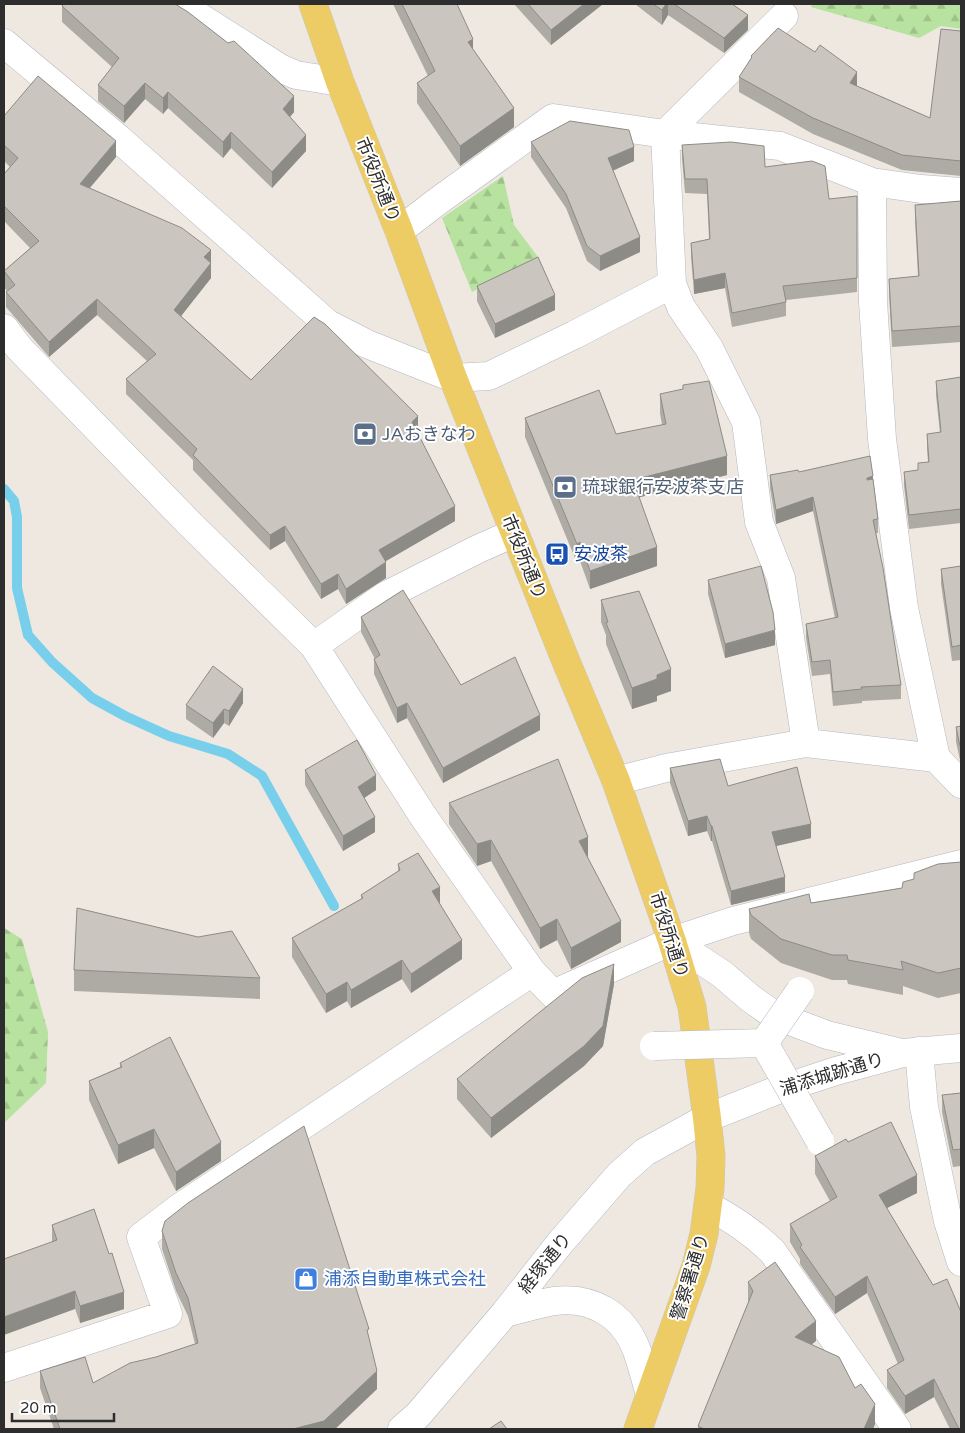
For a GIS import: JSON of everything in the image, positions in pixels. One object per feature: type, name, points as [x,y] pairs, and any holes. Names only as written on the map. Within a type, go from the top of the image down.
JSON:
[{"type":"main road","name":"市役所通り","points":[[312,4],[453,378],[514,533],[616,781],[672,941],[692,1007],[707,1118]]},
{"type":"main road","name":"警察署通り","points":[[638,1429],[696,1266],[704,1234],[710,1188],[711,1156],[707,1118]]},
{"type":"street","points":[[179,4],[280,68],[296,75],[340,82]]},
{"type":"street","points":[[784,16],[665,134],[672,284],[681,307],[709,348],[746,422],[759,522],[781,578],[806,743]]},
{"type":"street","points":[[9,60],[119,139],[328,324],[376,348],[453,378],[489,376],[574,335],[672,284]]},
{"type":"street","points":[[399,231],[553,118],[665,134],[780,146],[872,182],[961,192]]},
{"type":"street","points":[[872,182],[873,302],[882,439],[904,608],[936,758],[961,784]]},
{"type":"street","points":[[4,328],[19,348],[314,646],[423,816],[532,972],[553,994],[672,941],[733,921],[961,864]]},
{"type":"street","points":[[314,646],[385,596],[514,533]]},
{"type":"street","points":[[616,781],[666,768],[806,743],[936,758]]},
{"type":"street","points":[[672,941],[722,974],[750,998],[774,1015],[827,1035],[911,1052],[948,1221],[961,1262]]},
{"type":"street","points":[[4,1368],[168,1314],[141,1237],[187,1203],[532,972]]},
{"type":"street","points":[[764,1043],[800,991]]},
{"type":"street","points":[[654,1046],[764,1043]]},
{"type":"street","points":[[764,1043],[820,1141]]},
{"type":"street","name":"浦添城跡通り","points":[[707,1118],[775,1091],[836,1071],[911,1052],[961,1048]]},
{"type":"street","name":"経塚通り","points":[[402,1429],[418,1414],[505,1313],[560,1243],[619,1175],[645,1152],[707,1118]]},
{"type":"street","points":[[708,1206],[730,1217],[752,1232],[772,1251],[897,1429]]},
{"type":"street","points":[[505,1313],[555,1301],[577,1301],[598,1306],[616,1318],[628,1333],[637,1350],[650,1396]]},
{"type":"green space","points":[[812,4],[961,4],[961,29],[941,26],[919,38],[811,7]]},
{"type":"green space","points":[[503,176],[514,225],[538,257],[472,292],[442,218]]},
{"type":"green space","points":[[4,928],[22,939],[48,1032],[46,1083],[4,1123]]},
{"type":"building","points":[[64,4],[175,4],[228,43],[234,41],[294,96],[283,109],[306,135],[272,172],[231,132],[223,142],[168,92],[163,98],[145,83],[124,106],[98,85],[119,58],[62,6]]},
{"type":"building","points":[[402,4],[457,4],[473,39],[468,42],[514,108],[460,146],[417,83],[435,71]]},
{"type":"building","points":[[528,4],[584,4],[551,30]]},
{"type":"building","points":[[653,4],[666,4],[662,10]]},
{"type":"building","points":[[674,4],[732,4],[748,15],[724,38]]},
{"type":"building","points":[[778,28],[815,52],[820,45],[857,72],[850,83],[930,118],[941,29],[961,31],[961,161],[902,155],[813,118],[739,77],[751,56]]},
{"type":"building","points":[[38,76],[116,141],[80,184],[182,228],[211,250],[204,257],[211,263],[174,310],[251,380],[314,317],[325,324],[418,416],[412,422],[455,506],[379,550],[386,562],[346,589],[338,574],[321,584],[285,526],[270,535],[193,455],[197,449],[126,379],[156,354],[97,299],[49,342],[6,292],[15,285],[4,271],[39,241],[4,206],[4,174],[18,158],[4,145],[4,116]]},
{"type":"building","points":[[570,121],[629,130],[634,147],[608,158],[640,237],[600,256],[587,246],[566,194],[531,142]]},
{"type":"building","points":[[731,142],[764,146],[765,167],[812,161],[825,166],[829,199],[857,196],[857,278],[783,286],[786,302],[732,313],[725,273],[694,280],[691,243],[710,239],[707,179],[685,179],[682,145]]},
{"type":"building","points":[[961,201],[961,326],[892,331],[889,279],[919,276],[915,205]]},
{"type":"building","points":[[538,257],[555,295],[495,324],[477,286]]},
{"type":"building","points":[[961,377],[961,509],[909,515],[904,472],[918,470],[918,463],[929,462],[927,434],[941,432],[936,381]]},
{"type":"building","points":[[709,381],[727,456],[633,480],[657,547],[590,571],[580,542],[577,544],[525,418],[599,390],[616,434],[666,424],[660,394],[683,389],[683,385]]},
{"type":"building","points":[[870,456],[873,476],[867,478],[867,480],[873,479],[878,519],[873,520],[883,568],[901,685],[861,687],[862,689],[833,692],[830,660],[812,662],[806,624],[838,617],[813,497],[776,510],[770,475],[798,470],[799,472]]},
{"type":"building","points":[[761,566],[773,612],[775,630],[725,644],[708,580]]},
{"type":"building","points":[[961,566],[961,645],[952,647],[941,569]]},
{"type":"building","points":[[403,590],[461,685],[515,657],[540,715],[443,768],[407,703],[397,708],[374,659],[380,655],[361,617]]},
{"type":"building","points":[[639,591],[671,669],[657,675],[657,679],[632,688],[606,623],[608,622],[601,600]]},
{"type":"building","points":[[213,666],[243,689],[229,711],[224,709],[213,723],[186,705]]},
{"type":"building","points":[[961,726],[961,747],[956,727]]},
{"type":"building","points":[[357,740],[376,775],[358,787],[375,817],[343,836],[305,770]]},
{"type":"building","points":[[558,759],[588,837],[579,841],[621,921],[571,948],[557,919],[540,928],[491,840],[477,844],[449,803]]},
{"type":"building","points":[[720,759],[728,786],[797,767],[811,824],[772,832],[785,877],[731,891],[712,826],[707,816],[688,821],[670,768]]},
{"type":"building","points":[[418,853],[440,887],[432,891],[462,940],[411,974],[402,960],[351,990],[347,982],[326,994],[292,938],[363,898],[361,895],[400,870],[398,864]]},
{"type":"building","points":[[961,862],[961,968],[938,973],[901,961],[903,970],[848,960],[847,955],[832,955],[781,939],[751,915],[749,909],[809,894],[811,903],[902,888],[903,882],[914,879],[914,873],[938,864]]},
{"type":"building","points":[[77,908],[198,937],[232,931],[260,978],[74,970]]},
{"type":"building","points":[[614,964],[603,1026],[584,1046],[491,1118],[457,1079],[582,978]]},
{"type":"building","points":[[170,1037],[221,1142],[176,1172],[154,1129],[118,1145],[89,1081],[122,1067],[120,1063]]},
{"type":"building","points":[[961,1093],[961,1149],[953,1150],[942,1095]]},
{"type":"building","points":[[891,1122],[917,1175],[879,1195],[933,1285],[947,1279],[961,1312],[961,1429],[959,1429],[934,1379],[905,1396],[887,1370],[904,1360],[867,1276],[835,1297],[800,1247],[802,1245],[790,1224],[837,1197],[815,1156],[846,1139],[848,1142]]},
{"type":"building","points":[[304,1126],[369,1329],[367,1330],[377,1371],[324,1421],[293,1429],[60,1429],[40,1371],[85,1357],[93,1383],[130,1363],[156,1357],[198,1343],[188,1298],[176,1273],[162,1231],[165,1221],[188,1203]]},
{"type":"building","points":[[94,1209],[109,1254],[112,1253],[124,1292],[80,1306],[75,1291],[4,1317],[4,1259],[57,1240],[52,1225]]},
{"type":"building","points":[[775,1262],[816,1321],[795,1337],[839,1357],[855,1388],[861,1384],[875,1404],[864,1429],[704,1429],[698,1426],[753,1291],[748,1282]]},
{"type":"building","points":[[501,1421],[507,1429],[489,1429]]},
{"type":"waterway","points":[[4,489],[14,501],[17,517],[17,588],[28,635],[52,662],[92,698],[125,716],[169,736],[228,754],[262,776],[334,906]]},
{"type":"place","name":"JAおきなわ","points":[[365,434]]},
{"type":"place","name":"琉球銀行安波茶支店","points":[[565,487]]},
{"type":"place","name":"安波茶","points":[[557,554]]},
{"type":"place","name":"浦添自動車株式会社","points":[[306,1279]]}]
